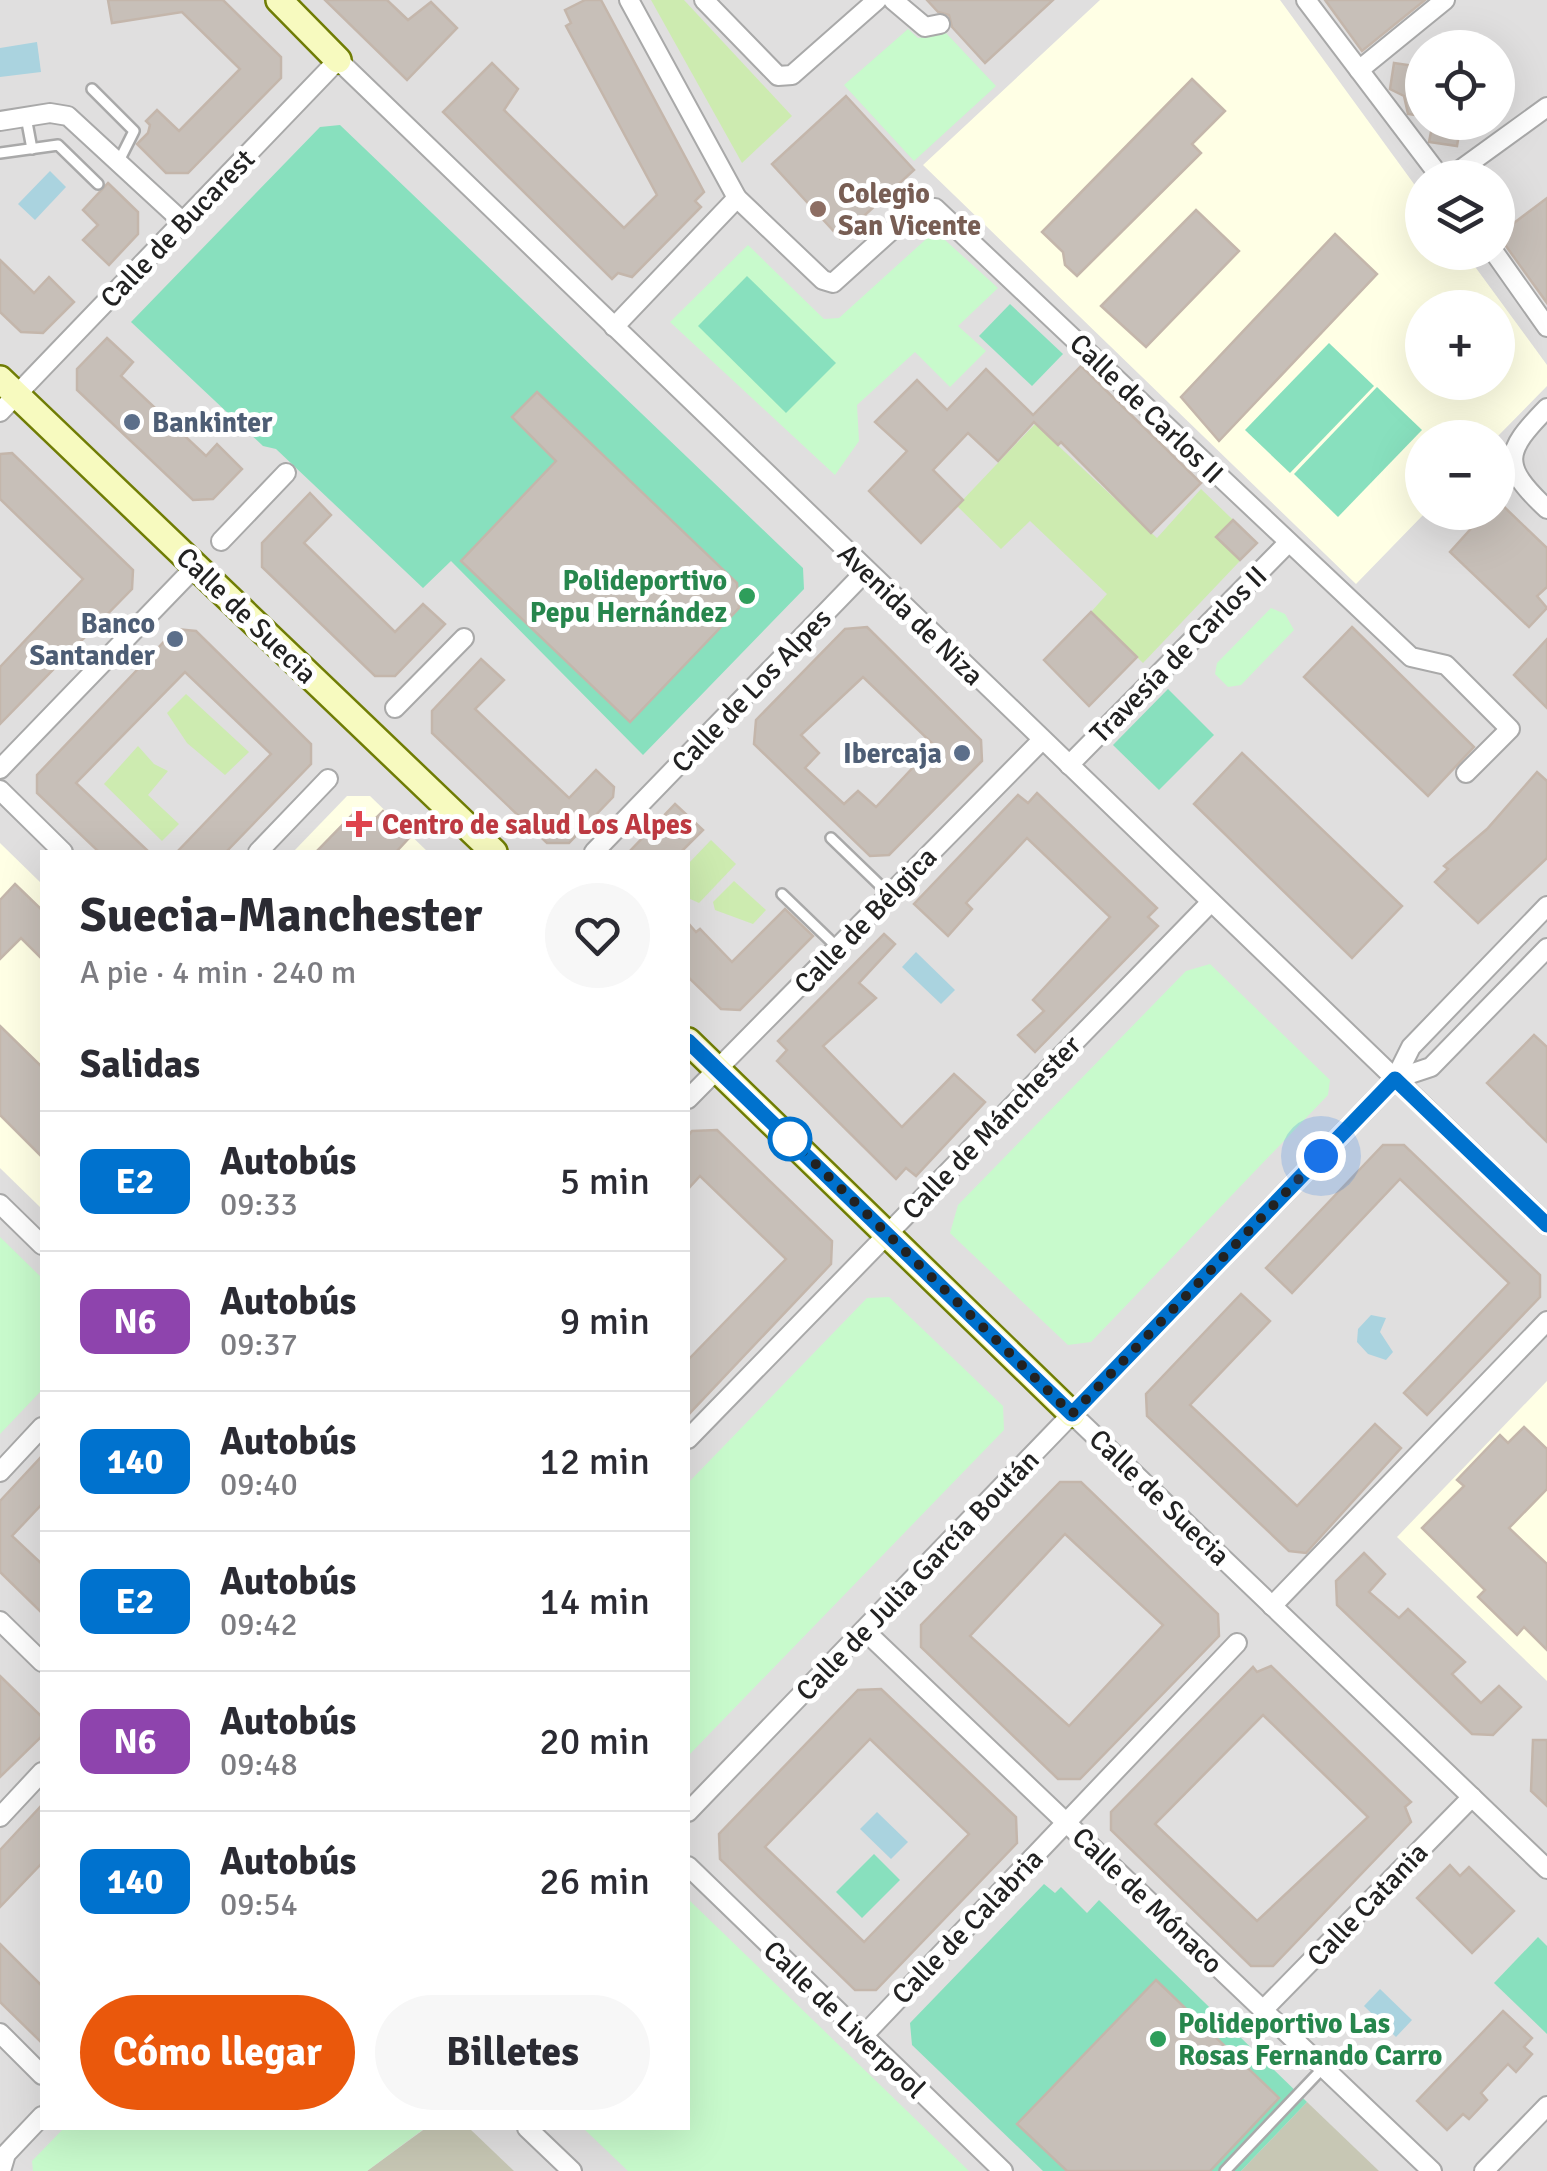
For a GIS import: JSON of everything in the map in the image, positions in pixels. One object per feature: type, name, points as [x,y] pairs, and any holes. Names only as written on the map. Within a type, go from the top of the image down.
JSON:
[{"type":"street","name":"Avenida de Niza","points":[[278,0],[1547,1225]]},
{"type":"street","points":[[614,327],[737,198],[629,0]]},
{"type":"street","points":[[704,0],[778,76],[792,75],[877,0]]},
{"type":"street","points":[[893,0],[925,27],[940,24]]},
{"type":"street","points":[[1306,0],[1427,160]]},
{"type":"street","points":[[1359,70],[1444,0]]},
{"type":"street","name":"Calle de Bucarest","points":[[6,395],[183,222],[338,60]]},
{"type":"street","points":[[1473,160],[1547,107]]},
{"type":"street","points":[[0,121],[68,116],[183,222]]},
{"type":"street","name":"Calle de Carlos II","points":[[737,198],[824,280],[834,283],[914,210],[935,208],[1411,657],[1446,665],[1510,729],[1466,773]]},
{"type":"street","points":[[1507,270],[1547,328]]},
{"type":"street","name":"Calle de Suecia","points":[[6,395],[196,566],[492,850]]},
{"type":"street","points":[[1547,408],[1516,440],[1511,463],[1520,484],[1547,509]]},
{"type":"street","points":[[221,541],[286,473]]},
{"type":"street","name":"Travesía de Carlos II","points":[[1069,764],[1288,543]]},
{"type":"street","points":[[0,769],[196,566]]},
{"type":"street","name":"Calle de Los Alpes","points":[[596,850],[866,570]]},
{"type":"street","points":[[395,708],[464,638]]},
{"type":"street","name":"Calle de Bélgica","points":[[690,1098],[1042,740]]},
{"type":"street","points":[[260,850],[328,779]]},
{"type":"street","points":[[0,790],[62,850]]},
{"type":"street","name":"Calle de Mánchester","points":[[690,1437],[1211,902]]},
{"type":"street","name":"Calle de Julia García Boután","points":[[690,1810],[1395,1079],[1412,1047],[1545,911]]},
{"type":"street","name":"Calle de Julia García Boután","points":[[1395,1079],[1431,1067],[1547,948]]},
{"type":"street","name":"Calle de Suecia","points":[[690,1043],[1547,1869]]},
{"type":"street","points":[[0,1204],[40,1243]]},
{"type":"street","points":[[1272,1606],[1547,1321]]},
{"type":"street","points":[[0,1472],[40,1429]]},
{"type":"street","points":[[0,1621],[40,1660]]},
{"type":"street","name":"Calle de Mónaco","points":[[864,1630],[1432,2171]]},
{"type":"street","name":"Calle de Calabria","points":[[863,2036],[1237,1644]]},
{"type":"street","points":[[0,1816],[40,1774]]},
{"type":"street","name":"Calle Catania","points":[[1263,2010],[1472,1797]]},
{"type":"street","name":"Calle de Liverpool","points":[[690,1868],[1003,2171]]},
{"type":"street","points":[[0,2033],[40,2073]]},
{"type":"street","points":[[1484,2171],[1547,2106]]},
{"type":"street","points":[[1,2171],[6,2154],[40,2118]]},
{"type":"street","points":[[529,2130],[572,2171]]},
{"type":"lane","points":[[92,88],[134,131],[119,161]]},
{"type":"lane","points":[[26,117],[32,148]]},
{"type":"lane","points":[[0,154],[58,145],[98,184]]},
{"type":"lane","points":[[831,838],[890,895]]},
{"type":"lane","points":[[782,894],[838,948]]},
{"type":"lane","points":[[1225,2171],[1323,2068]]},
{"type":"shaded area","points":[[0,0],[1547,0],[1547,2171],[0,2171]]},
{"type":"shaded area","points":[[1100,0],[1280,0],[1405,172],[1405,270],[1477,270],[1492,290],[1405,290],[1405,400],[1515,400],[1515,321],[1547,365],[1547,386],[1514,420],[1405,420],[1405,530],[1408,530],[1356,584],[923,165]]},
{"type":"shaded area","name":"Centro de salud Los Alpes","points":[[347,796],[370,796],[426,850],[295,850]]},
{"type":"shaded area","points":[[0,843],[40,882],[40,1207],[0,1168]]},
{"type":"shaded area","points":[[1547,1381],[1547,1681],[1397,1537]]},
{"type":"shaded area","points":[[1307,2102],[1379,2171],[1241,2171]]},
{"type":"shaded area","points":[[423,2130],[471,2130],[514,2171],[367,2171]]},
{"type":"green space","points":[[651,0],[684,0],[792,116],[742,163]]},
{"type":"green space","points":[[908,29],[918,38],[946,33],[996,86],[914,161],[844,85]]},
{"type":"green space","points":[[340,125],[803,568],[804,589],[643,755],[451,561],[423,588],[276,449],[263,446],[131,322],[320,127]]},
{"type":"green space","points":[[935,231],[998,288],[958,326],[986,351],[950,387],[915,352],[857,405],[859,441],[835,475],[670,322],[748,245],[824,319],[839,318]]},
{"type":"green space","points":[[747,276],[836,363],[786,413],[698,326]]},
{"type":"green space","points":[[1010,304],[1063,354],[1032,386],[979,336]]},
{"type":"green space","points":[[1329,343],[1374,386],[1290,473],[1245,430]]},
{"type":"green space","points":[[1377,387],[1412,420],[1405,420],[1405,448],[1338,517],[1294,474]]},
{"type":"green space","points":[[1035,424],[1157,538],[1201,489],[1257,543],[1143,663],[1091,612],[1107,594],[1030,521],[1001,549],[957,506]]},
{"type":"green space","points":[[1271,608],[1285,614],[1294,630],[1241,685],[1228,687],[1215,674],[1217,663]]},
{"type":"green space","points":[[1168,689],[1214,735],[1159,790],[1113,745]]},
{"type":"green space","points":[[186,694],[249,752],[225,775],[187,743],[167,713]]},
{"type":"green space","points":[[138,746],[154,764],[168,771],[148,795],[179,824],[162,841],[104,784]]},
{"type":"green space","points":[[711,840],[736,864],[699,903],[690,899],[690,862]]},
{"type":"green space","points":[[734,881],[766,910],[753,924],[715,910],[713,902]]},
{"type":"green space","points":[[1210,964],[1330,1080],[1328,1095],[1091,1342],[1068,1345],[950,1233],[958,1205],[1186,971]]},
{"type":"green space","points":[[0,1237],[40,1276],[40,1392],[0,1434]]},
{"type":"green space","points":[[889,1297],[1003,1406],[1004,1430],[690,1754],[690,1481],[867,1298]]},
{"type":"green space","points":[[874,1854],[900,1880],[862,1918],[836,1892]]},
{"type":"green space","points":[[1044,1884],[1055,1893],[1061,1887],[1087,1913],[1099,1900],[1307,2102],[1241,2171],[1043,2171],[912,2045],[910,2023]]},
{"type":"green space","points":[[690,1901],[969,2171],[628,2171],[585,2130],[690,2130]]},
{"type":"green space","points":[[1538,1937],[1547,1946],[1547,2034],[1494,1983]]},
{"type":"green space","points":[[62,2130],[422,2130],[367,2171],[33,2171],[32,2161]]},
{"type":"water","points":[[37,42],[41,72],[0,77],[0,48]]},
{"type":"water","points":[[50,171],[66,187],[35,220],[18,204]]},
{"type":"water","points":[[916,952],[955,990],[941,1004],[902,967]]},
{"type":"water","points":[[1371,1315],[1386,1318],[1380,1332],[1393,1352],[1386,1360],[1368,1354],[1357,1342],[1358,1329]]},
{"type":"water","points":[[877,1812],[908,1842],[891,1859],[860,1829]]},
{"type":"water","points":[[1380,1989],[1412,2020],[1396,2037],[1364,2006]]},
{"type":"building","points":[[108,0],[223,0],[281,57],[281,78],[188,173],[166,173],[137,144],[148,133],[150,125],[146,121],[157,110],[179,131],[240,69],[182,12],[112,23]]},
{"type":"building","points":[[325,0],[387,0],[408,20],[431,2],[457,28],[407,80]]},
{"type":"building","points":[[585,0],[601,0],[704,192],[695,201],[701,207],[632,277],[618,273],[612,279],[443,112],[492,63],[518,89],[504,110],[624,228],[657,195],[566,26],[571,23],[565,10]]},
{"type":"building","points":[[927,0],[1053,0],[985,63],[952,27],[949,15],[938,12]]},
{"type":"building","points":[[1325,0],[1425,0],[1362,51]]},
{"type":"building","points":[[1394,63],[1405,65],[1405,100],[1390,89]]},
{"type":"building","points":[[1192,79],[1225,111],[1192,144],[1201,153],[1077,276],[1065,265],[1063,252],[1042,232]]},
{"type":"building","points":[[846,96],[914,170],[840,238],[772,164]]},
{"type":"building","points":[[1429,140],[1458,140],[1457,146]]},
{"type":"building","points":[[108,183],[138,212],[138,234],[109,265],[83,240],[98,225],[83,210]]},
{"type":"building","points":[[1547,198],[1547,303],[1515,259],[1515,222]]},
{"type":"building","points":[[1196,210],[1239,251],[1146,347],[1101,306]]},
{"type":"building","points":[[1335,234],[1377,274],[1219,441],[1181,397]]},
{"type":"building","points":[[0,260],[34,293],[49,277],[74,302],[43,333],[21,332],[0,312]]},
{"type":"building","points":[[107,338],[133,362],[121,376],[206,456],[217,444],[242,469],[213,499],[193,500],[77,390],[77,369]]},
{"type":"building","points":[[1081,366],[1201,483],[1151,533],[1061,442],[1058,445],[1034,422],[998,461],[968,433],[933,470],[963,500],[921,543],[869,491],[907,451],[875,422],[917,380],[947,410],[986,369],[1033,415]]},
{"type":"building","points":[[537,392],[737,583],[739,608],[630,722],[461,561],[556,461],[512,417]]},
{"type":"building","points":[[12,453],[133,570],[132,589],[0,724],[0,667],[83,579],[0,499],[0,454]]},
{"type":"building","points":[[310,493],[331,515],[304,543],[395,632],[423,604],[445,624],[395,676],[375,676],[262,567],[262,543]]},
{"type":"building","points":[[1515,517],[1547,548],[1547,587],[1537,596],[1547,608],[1529,627],[1450,552],[1470,530],[1515,530]]},
{"type":"building","points":[[1233,520],[1257,543],[1240,560],[1216,537]]},
{"type":"building","points":[[1091,612],[1137,657],[1089,706],[1044,660]]},
{"type":"building","points":[[867,627],[981,740],[982,761],[889,855],[870,856],[754,744],[756,720],[845,629]],"holes":[[[863,677],[934,745],[876,807],[858,791],[844,804],[805,768],[819,753],[801,735]]]},
{"type":"building","points":[[1352,627],[1474,747],[1428,796],[1304,677]]},
{"type":"building","points":[[176,629],[196,631],[311,744],[311,764],[228,850],[179,850],[271,754],[185,672],[76,783],[147,850],[97,850],[37,793],[37,775]]},
{"type":"building","points":[[1547,639],[1547,708],[1514,675]]},
{"type":"building","points":[[481,659],[504,680],[475,709],[569,798],[596,770],[614,787],[613,797],[569,843],[547,843],[432,733],[432,711]]},
{"type":"building","points":[[1242,753],[1402,906],[1352,958],[1194,804]]},
{"type":"building","points":[[1537,772],[1547,781],[1547,858],[1478,923],[1435,882],[1448,869],[1444,866],[1487,829]]},
{"type":"building","points":[[1037,793],[1157,908],[1148,917],[1158,926],[1035,1052],[1018,1035],[1044,1011],[1033,1000],[1110,917],[1027,838],[966,903],[972,909],[948,936],[914,904],[1018,795],[1028,803]]},
{"type":"building","points":[[675,804],[703,830],[683,850],[631,850]]},
{"type":"building","points":[[356,811],[370,824],[383,811],[409,838],[398,850],[318,850]]},
{"type":"building","points":[[15,884],[40,908],[40,957],[21,938],[0,959],[0,900]]},
{"type":"building","points":[[785,909],[813,936],[740,1010],[721,1009],[690,979],[690,925],[696,932],[700,929],[732,962]]},
{"type":"building","points":[[884,934],[895,944],[859,983],[876,998],[823,1046],[902,1127],[954,1074],[985,1102],[916,1176],[906,1168],[896,1179],[777,1061],[787,1050],[778,1041]]},
{"type":"building","points":[[0,1026],[40,1065],[40,1155],[0,1115]]},
{"type":"building","points":[[1534,1035],[1547,1047],[1547,1142],[1487,1083]]},
{"type":"building","points":[[717,1130],[832,1241],[831,1264],[690,1413],[690,1358],[786,1259],[700,1176],[690,1187],[692,1131]]},
{"type":"building","points":[[1383,1145],[1404,1145],[1540,1275],[1540,1297],[1427,1415],[1404,1393],[1509,1283],[1400,1179],[1292,1293],[1266,1268]]},
{"type":"building","points":[[1241,1294],[1270,1321],[1190,1405],[1297,1506],[1375,1424],[1401,1448],[1306,1553],[1289,1551],[1147,1416],[1146,1394]]},
{"type":"building","points":[[1524,1427],[1547,1449],[1547,1489],[1509,1528],[1547,1564],[1547,1650],[1524,1627],[1517,1635],[1478,1597],[1485,1590],[1422,1528],[1464,1486],[1457,1480],[1500,1435],[1508,1443]]},
{"type":"building","points":[[40,1458],[40,1506],[12,1536],[40,1562],[40,1611],[0,1572],[0,1501]]},
{"type":"building","points":[[1060,1482],[1081,1482],[1218,1614],[1219,1636],[1080,1779],[1058,1779],[921,1647],[921,1625]],"holes":[[[1065,1534],[1163,1625],[1069,1726],[970,1636]]]},
{"type":"building","points":[[1364,1553],[1385,1574],[1369,1592],[1399,1618],[1408,1609],[1465,1662],[1452,1674],[1481,1703],[1499,1686],[1521,1707],[1493,1735],[1472,1734],[1337,1605],[1336,1581]]},
{"type":"building","points":[[1271,1666],[1411,1802],[1405,1807],[1411,1822],[1273,1966],[1251,1966],[1111,1830],[1111,1812],[1253,1667],[1257,1672]],"holes":[[[1263,1715],[1368,1817],[1257,1921],[1155,1824]]]},
{"type":"building","points":[[0,1676],[40,1715],[40,1738],[0,1777]]},
{"type":"building","points":[[881,1689],[1016,1817],[1017,1843],[876,1990],[855,1990],[720,1859],[719,1834],[858,1690]],"holes":[[[870,1739],[969,1834],[864,1942],[765,1847]]]},
{"type":"building","points":[[1533,1740],[1547,1740],[1547,1806],[1531,1791]]},
{"type":"building","points":[[40,1807],[40,1865],[0,1907],[0,1850]]},
{"type":"building","points":[[1450,1865],[1460,1876],[1469,1867],[1514,1911],[1472,1953],[1417,1898]]},
{"type":"building","points":[[0,1944],[40,1984],[40,2041],[0,2002]]},
{"type":"building","name":"Polideportivo Las Rosas Fernando Carro","points":[[1156,1980],[1279,2098],[1210,2171],[1067,2171],[1017,2124]]},
{"type":"building","points":[[1503,2011],[1532,2038],[1524,2047],[1532,2054],[1516,2072],[1508,2064],[1481,2093],[1487,2100],[1469,2119],[1463,2114],[1447,2130],[1417,2101]]},
{"type":"bus line","name":"E2","points":[[690,1043],[1072,1414],[1395,1079],[1547,1225]]},
{"type":"place","name":"Colegio San Vicente","points":[[818,209]]},
{"type":"place","name":"Bankinter","points":[[132,422]]},
{"type":"place","name":"Polideportivo Pepu Hernández","points":[[747,596]]},
{"type":"place","name":"Banco Santander","points":[[175,639]]},
{"type":"place","name":"Ibercaja","points":[[962,753]]},
{"type":"place","name":"Centro de salud Los Alpes","points":[[359,824]]},
{"type":"place","name":"Polideportivo Las Rosas Fernando Carro","points":[[1158,2039]]},
{"type":"route","points":[[790,1139],[1072,1414],[1321,1156]]}]
